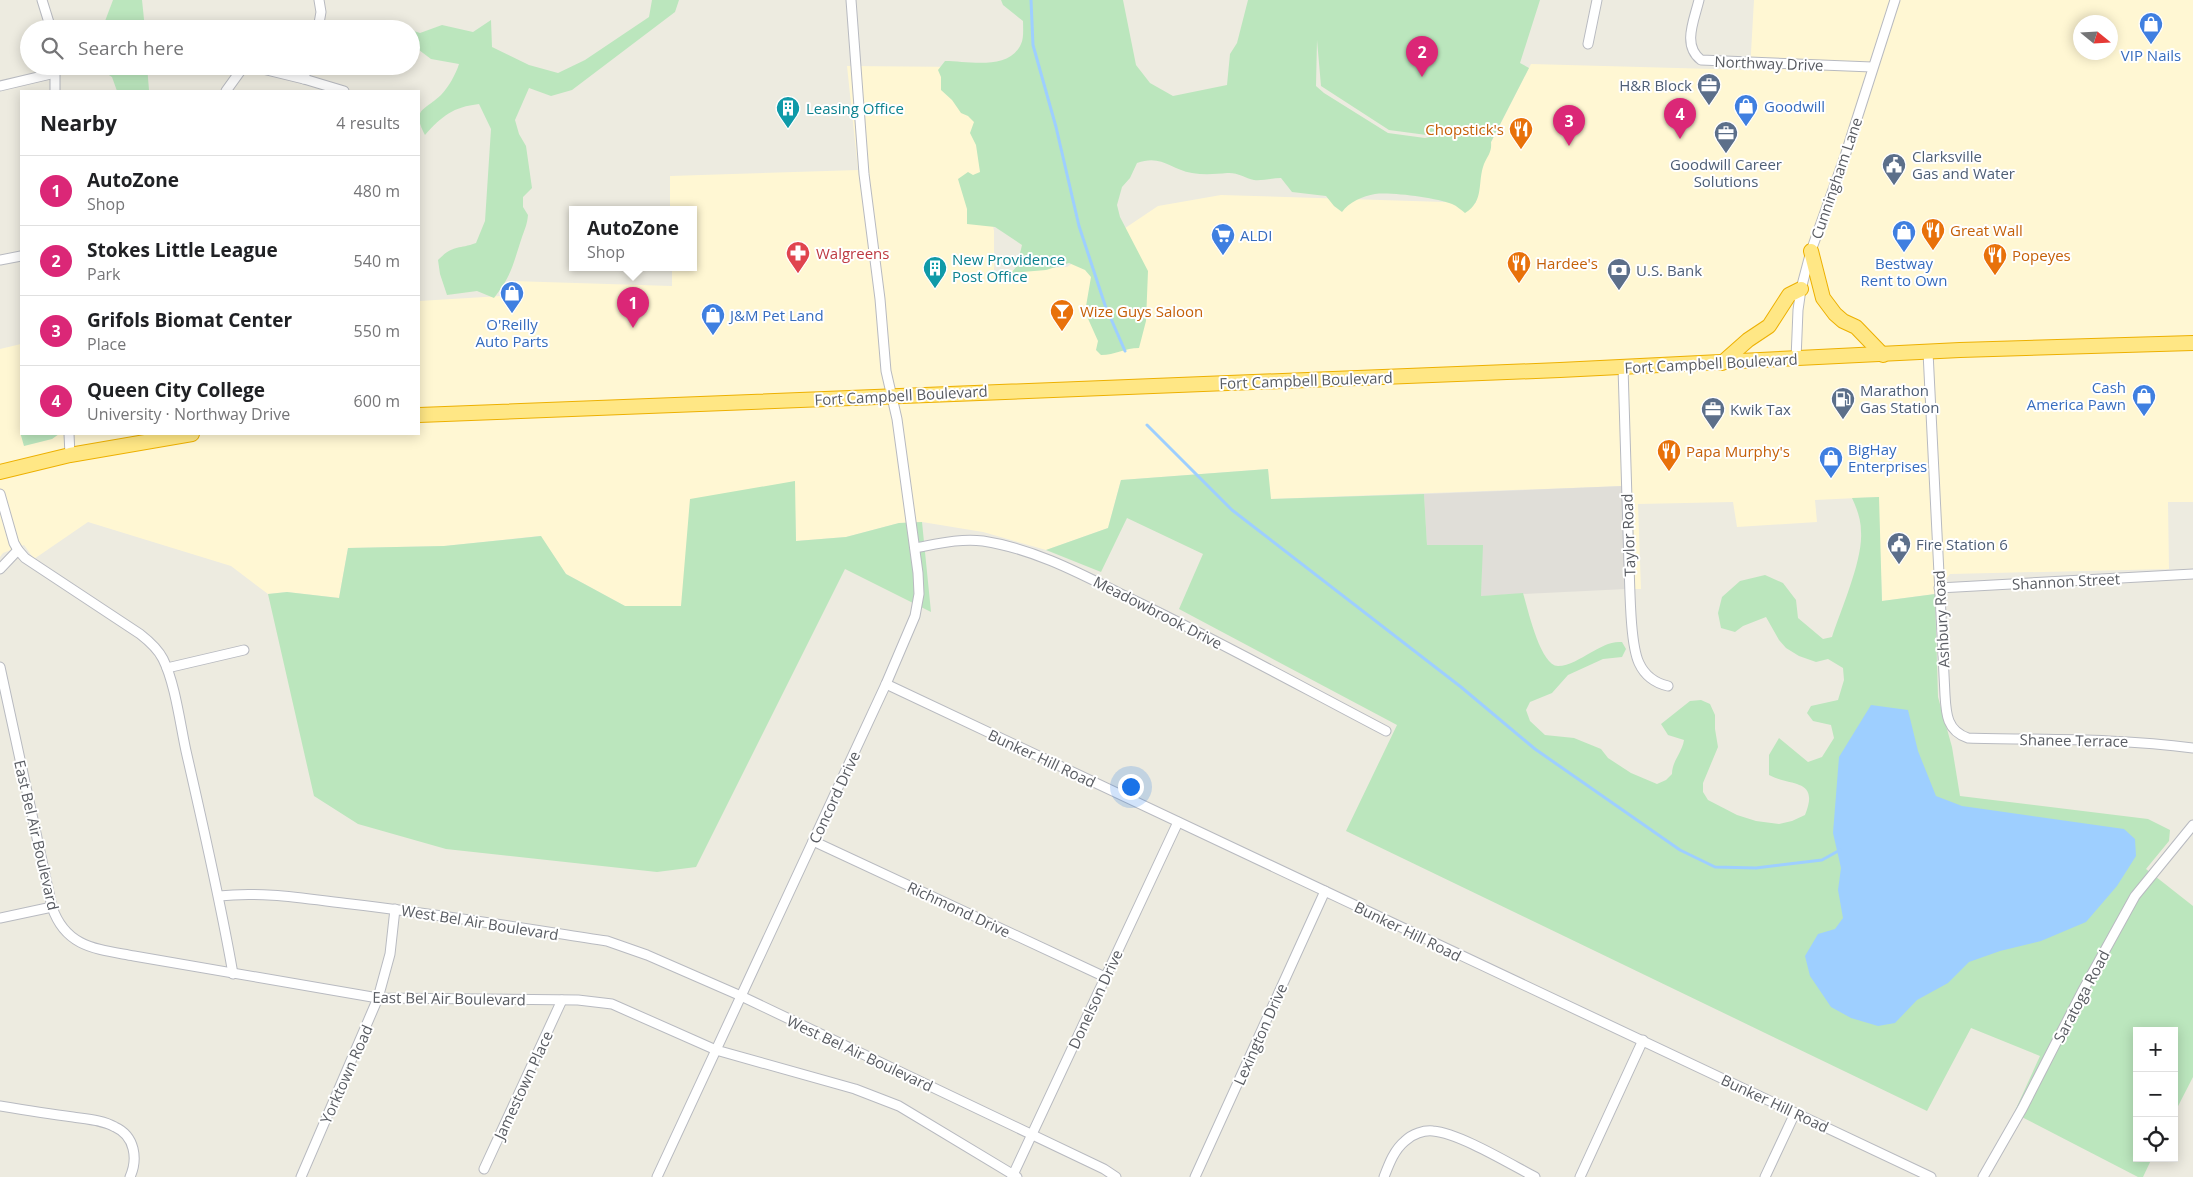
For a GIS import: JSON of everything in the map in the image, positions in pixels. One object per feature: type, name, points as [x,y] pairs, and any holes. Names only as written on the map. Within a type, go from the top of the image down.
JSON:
[{"type":"highway","points":[[1811,251],[1823,298],[1835,314],[1856,328],[1883,355]]},
{"type":"highway","points":[[1722,363],[1748,340],[1770,326],[1789,295],[1801,290]]},
{"type":"highway","name":"Fort Campbell Boulevard","points":[[420,415],[1722,363],[1928,352],[2193,342]]},
{"type":"highway","points":[[0,472],[70,455],[186,435]]},
{"type":"street","points":[[42,0],[48,20]]},
{"type":"street","points":[[319,0],[321,12],[320,20]]},
{"type":"street","name":"Concord Drive","points":[[657,1177],[886,684],[915,616],[919,594],[915,548],[897,419],[886,371],[880,298],[864,174],[851,0]]},
{"type":"street","points":[[1588,44],[1597,0]]},
{"type":"street","name":"Northway Drive","points":[[1699,0],[1689,43],[1694,54],[1701,60],[1872,67]]},
{"type":"street","name":"Cunningham Lane","points":[[1796,359],[1801,290],[1811,251],[1845,156],[1894,0]]},
{"type":"street","points":[[0,86],[38,75]]},
{"type":"street","points":[[55,75],[55,90]]},
{"type":"street","points":[[227,90],[238,75]]},
{"type":"street","points":[[287,75],[341,90]]},
{"type":"street","points":[[304,79],[305,75]]},
{"type":"street","points":[[0,260],[20,256]]},
{"type":"street","name":"Ashbury Road","points":[[1928,352],[1946,708],[1947,719],[1956,733]]},
{"type":"street","name":"Taylor Road","points":[[1622,367],[1631,610],[1636,654],[1644,672],[1652,681],[1668,686]]},
{"type":"street","points":[[69,435],[70,455]]},
{"type":"street","points":[[0,494],[18,550],[25,558],[149,641],[162,657],[219,896],[233,974]]},
{"type":"street","name":"Meadowbrook Drive","points":[[915,548],[954,541],[981,541],[1017,548],[1050,560],[1174,619],[1386,731]]},
{"type":"street","points":[[0,569],[18,550]]},
{"type":"street","name":"Shannon Street","points":[[1939,588],[2193,574]]},
{"type":"street","points":[[166,668],[244,650]]},
{"type":"street","name":"East Bel Air Boulevard","points":[[0,667],[52,907],[67,934],[84,945],[233,974],[378,998],[562,1000],[612,1004],[716,1050],[855,1088],[899,1106],[1014,1176]]},
{"type":"street","name":"Bunker Hill Road","points":[[886,684],[1931,1177]]},
{"type":"street","name":"Shanee Terrace","points":[[1956,733],[1968,738],[2064,741],[2114,740],[2193,748]]},
{"type":"street","name":"Donelson Drive","points":[[1014,1176],[1178,822]]},
{"type":"street","name":"Saratoga Road","points":[[1983,1177],[2022,1109],[2082,992],[2135,896],[2193,825]]},
{"type":"street","name":"Richmond Drive","points":[[813,841],[1105,977]]},
{"type":"street","name":"Lexington Drive","points":[[1196,1177],[1325,891]]},
{"type":"street","name":"West Bel Air Boulevard","points":[[219,896],[241,893],[271,894],[395,909],[607,941],[741,996],[1032,1134],[1104,1169],[1116,1177]]},
{"type":"street","points":[[0,918],[52,907]]},
{"type":"street","name":"Yorktown Road","points":[[301,1177],[378,998],[390,954],[395,909]]},
{"type":"street","name":"Jamestown Place","points":[[484,1169],[562,1000]]},
{"type":"street","points":[[1580,1177],[1643,1040]]},
{"type":"street","points":[[0,1106],[115,1126],[126,1136],[135,1155],[135,1162],[130,1177]]},
{"type":"street","points":[[1765,1177],[1795,1113]]},
{"type":"street","points":[[1384,1177],[1397,1149],[1406,1139],[1420,1132],[1432,1131],[1456,1137],[1535,1177]]},
{"type":"shaded area","points":[[1754,0],[2193,0],[2193,502],[2168,502],[2169,569],[1950,574],[1935,594],[1882,601],[1878,497],[1815,500],[1817,522],[1737,527],[1733,502],[1638,504],[1641,589],[1626,589],[1623,486],[1270,499],[1268,469],[1121,480],[1108,528],[1046,550],[983,532],[922,522],[899,523],[846,537],[796,541],[794,481],[682,606],[625,606],[566,574],[540,536],[444,546],[348,548],[339,598],[287,592],[268,594],[231,566],[88,522],[34,559],[24,545],[3,553],[0,557],[0,349],[20,344],[20,435],[420,435],[420,301],[501,296],[512,281],[672,286],[672,271],[697,271],[697,206],[670,206],[670,176],[858,170],[847,66],[965,67],[994,231],[994,271],[1067,267],[1158,206],[1221,195],[1476,203],[1477,170],[1531,64],[1750,70]]},
{"type":"shaded area","points":[[1623,486],[1626,589],[1481,596],[1482,545],[1427,545],[1424,494]]},
{"type":"green space","points":[[113,0],[142,0],[144,20],[105,20]]},
{"type":"green space","points":[[652,0],[679,0],[675,12],[572,90],[551,96],[529,88],[515,120],[519,134],[526,146],[532,188],[523,197],[523,207],[528,218],[511,269],[505,283],[494,298],[477,291],[447,295],[440,274],[438,260],[452,249],[476,243],[485,221],[491,129],[479,104],[462,107],[449,113],[425,135],[420,123],[420,113],[446,89],[459,64],[431,59],[420,51],[420,33],[442,25],[473,32],[491,20],[492,47],[529,65],[558,73],[585,60],[649,17]]},
{"type":"green space","points":[[1001,0],[1123,0],[1136,65],[1150,83],[1173,96],[1227,85],[1230,54],[1237,43],[1248,0],[1540,0],[1520,63],[1529,68],[1491,142],[1490,151],[1482,171],[1478,197],[1471,208],[1465,213],[1454,205],[1445,202],[1392,194],[1375,194],[1361,198],[1352,202],[1342,212],[1326,196],[1292,192],[1281,178],[1254,180],[1231,173],[1192,173],[1153,160],[1137,163],[1130,178],[1122,187],[1117,205],[1120,217],[1148,271],[1146,321],[1139,348],[1101,355],[1096,350],[1098,341],[1085,312],[1091,277],[1085,270],[1069,263],[1046,270],[1011,273],[1017,266],[1022,245],[995,227],[967,224],[967,209],[958,179],[968,172],[973,175],[980,172],[976,145],[970,133],[974,122],[968,116],[961,113],[952,100],[941,90],[941,77],[938,70],[945,61],[987,63],[1007,58],[1015,52],[1022,42],[1023,21],[1003,5]],"holes":[[[1317,40],[1321,86],[1389,130],[1434,136],[1425,138],[1388,133],[1324,93],[1316,86]]]},
{"type":"green space","points":[[109,75],[148,75],[149,90],[117,90],[112,77]]},
{"type":"green space","points":[[21,435],[58,435],[52,439],[24,446]]},
{"type":"green space","points":[[1268,469],[1271,499],[1424,494],[1427,545],[1483,545],[1481,596],[1523,593],[1540,647],[1552,663],[1558,666],[1566,665],[1613,642],[1622,642],[1626,649],[1622,657],[1603,659],[1568,675],[1552,693],[1530,702],[1526,710],[1530,721],[1545,735],[1574,738],[1601,749],[1608,758],[1631,773],[1657,784],[1666,780],[1672,774],[1672,769],[1684,740],[1668,735],[1661,724],[1690,701],[1701,700],[1710,704],[1715,715],[1718,747],[1703,783],[1703,792],[1708,800],[1737,815],[1756,821],[1779,824],[1805,815],[1809,803],[1809,795],[1806,789],[1801,786],[1769,775],[1769,755],[1779,738],[1808,762],[1822,757],[1834,738],[1831,725],[1813,721],[1807,713],[1811,706],[1838,700],[1844,680],[1843,668],[1828,659],[1816,662],[1799,656],[1786,648],[1779,640],[1766,617],[1743,626],[1735,632],[1721,628],[1718,613],[1722,597],[1740,581],[1765,575],[1783,583],[1796,600],[1798,618],[1823,639],[1832,637],[1851,584],[1861,543],[1861,527],[1852,498],[1879,497],[1882,601],[1935,594],[1938,697],[1952,747],[1960,796],[2148,819],[2170,830],[2169,841],[2146,869],[2193,906],[2193,1077],[2178,1106],[2178,1027],[2133,1027],[2133,1162],[2150,1162],[2143,1177],[2138,1177],[2014,1113],[2040,1056],[1971,1028],[1927,1111],[1346,831],[1397,725],[1179,609],[1203,554],[1127,518],[1101,572],[1046,550],[1108,528],[1121,480]]},
{"type":"green space","points":[[795,481],[796,541],[846,537],[899,523],[922,522],[931,612],[845,569],[696,867],[657,872],[446,849],[358,824],[314,796],[268,594],[287,592],[339,598],[348,548],[444,546],[541,536],[566,574],[625,606],[681,606],[690,499]]},
{"type":"water","points":[[1871,705],[1908,710],[1918,751],[1936,796],[1962,806],[2124,829],[2135,839],[2136,856],[2117,886],[2086,922],[2041,941],[2000,951],[1969,962],[1948,983],[1917,1000],[1895,1023],[1878,1026],[1851,1018],[1831,1007],[1810,976],[1805,956],[1818,934],[1835,929],[1843,918],[1838,890],[1841,868],[1833,833],[1839,757]]},
{"type":"waterway","points":[[1031,0],[1033,45],[1056,127],[1079,226],[1105,305],[1125,351]]},
{"type":"waterway","points":[[1147,425],[1232,510],[1461,687],[1535,749],[1680,850],[1715,867],[1756,868],[1822,860],[1840,850]]},
{"type":"place","name":"VIP Nails","points":[[2151,45]]},
{"type":"place","name":"Stokes Little League","points":[[1422,77]]},
{"type":"place","name":"H&R Block","points":[[1709,106]]},
{"type":"place","name":"Goodwill","points":[[1746,127]]},
{"type":"place","name":"Leasing Office","points":[[788,129]]},
{"type":"place","name":"Queen City College","points":[[1680,139]]},
{"type":"place","name":"Grifols Biomat Center","points":[[1569,146]]},
{"type":"place","name":"Chopstick's","points":[[1521,150]]},
{"type":"place","name":"Goodwill Career Solutions","points":[[1726,154]]},
{"type":"place","name":"Clarksville Gas and Water","points":[[1894,186]]},
{"type":"place","name":"Great Wall","points":[[1933,251]]},
{"type":"place","name":"Bestway Rent to Own","points":[[1904,253]]},
{"type":"place","name":"ALDI","points":[[1223,256]]},
{"type":"place","name":"Walgreens","points":[[798,274]]},
{"type":"place","name":"Popeyes","points":[[1995,276]]},
{"type":"place","name":"Hardee's","points":[[1519,284]]},
{"type":"place","name":"New Providence Post Office","points":[[935,289]]},
{"type":"place","name":"U.S. Bank","points":[[1619,291]]},
{"type":"place","name":"O'Reilly Auto Parts","points":[[512,314]]},
{"type":"place","name":"AutoZone","points":[[633,328]]},
{"type":"place","name":"Wize Guys Saloon","points":[[1062,332]]},
{"type":"place","name":"J&M Pet Land","points":[[713,336]]},
{"type":"place","name":"Cash America Pawn","points":[[2144,417]]},
{"type":"place","name":"Marathon Gas Station","points":[[1843,420]]},
{"type":"place","name":"Kwik Tax","points":[[1713,430]]},
{"type":"place","name":"Papa Murphy's","points":[[1669,472]]},
{"type":"place","name":"BigHay Enterprises","points":[[1831,479]]},
{"type":"place","name":"Fire Station 6","points":[[1899,565]]}]
